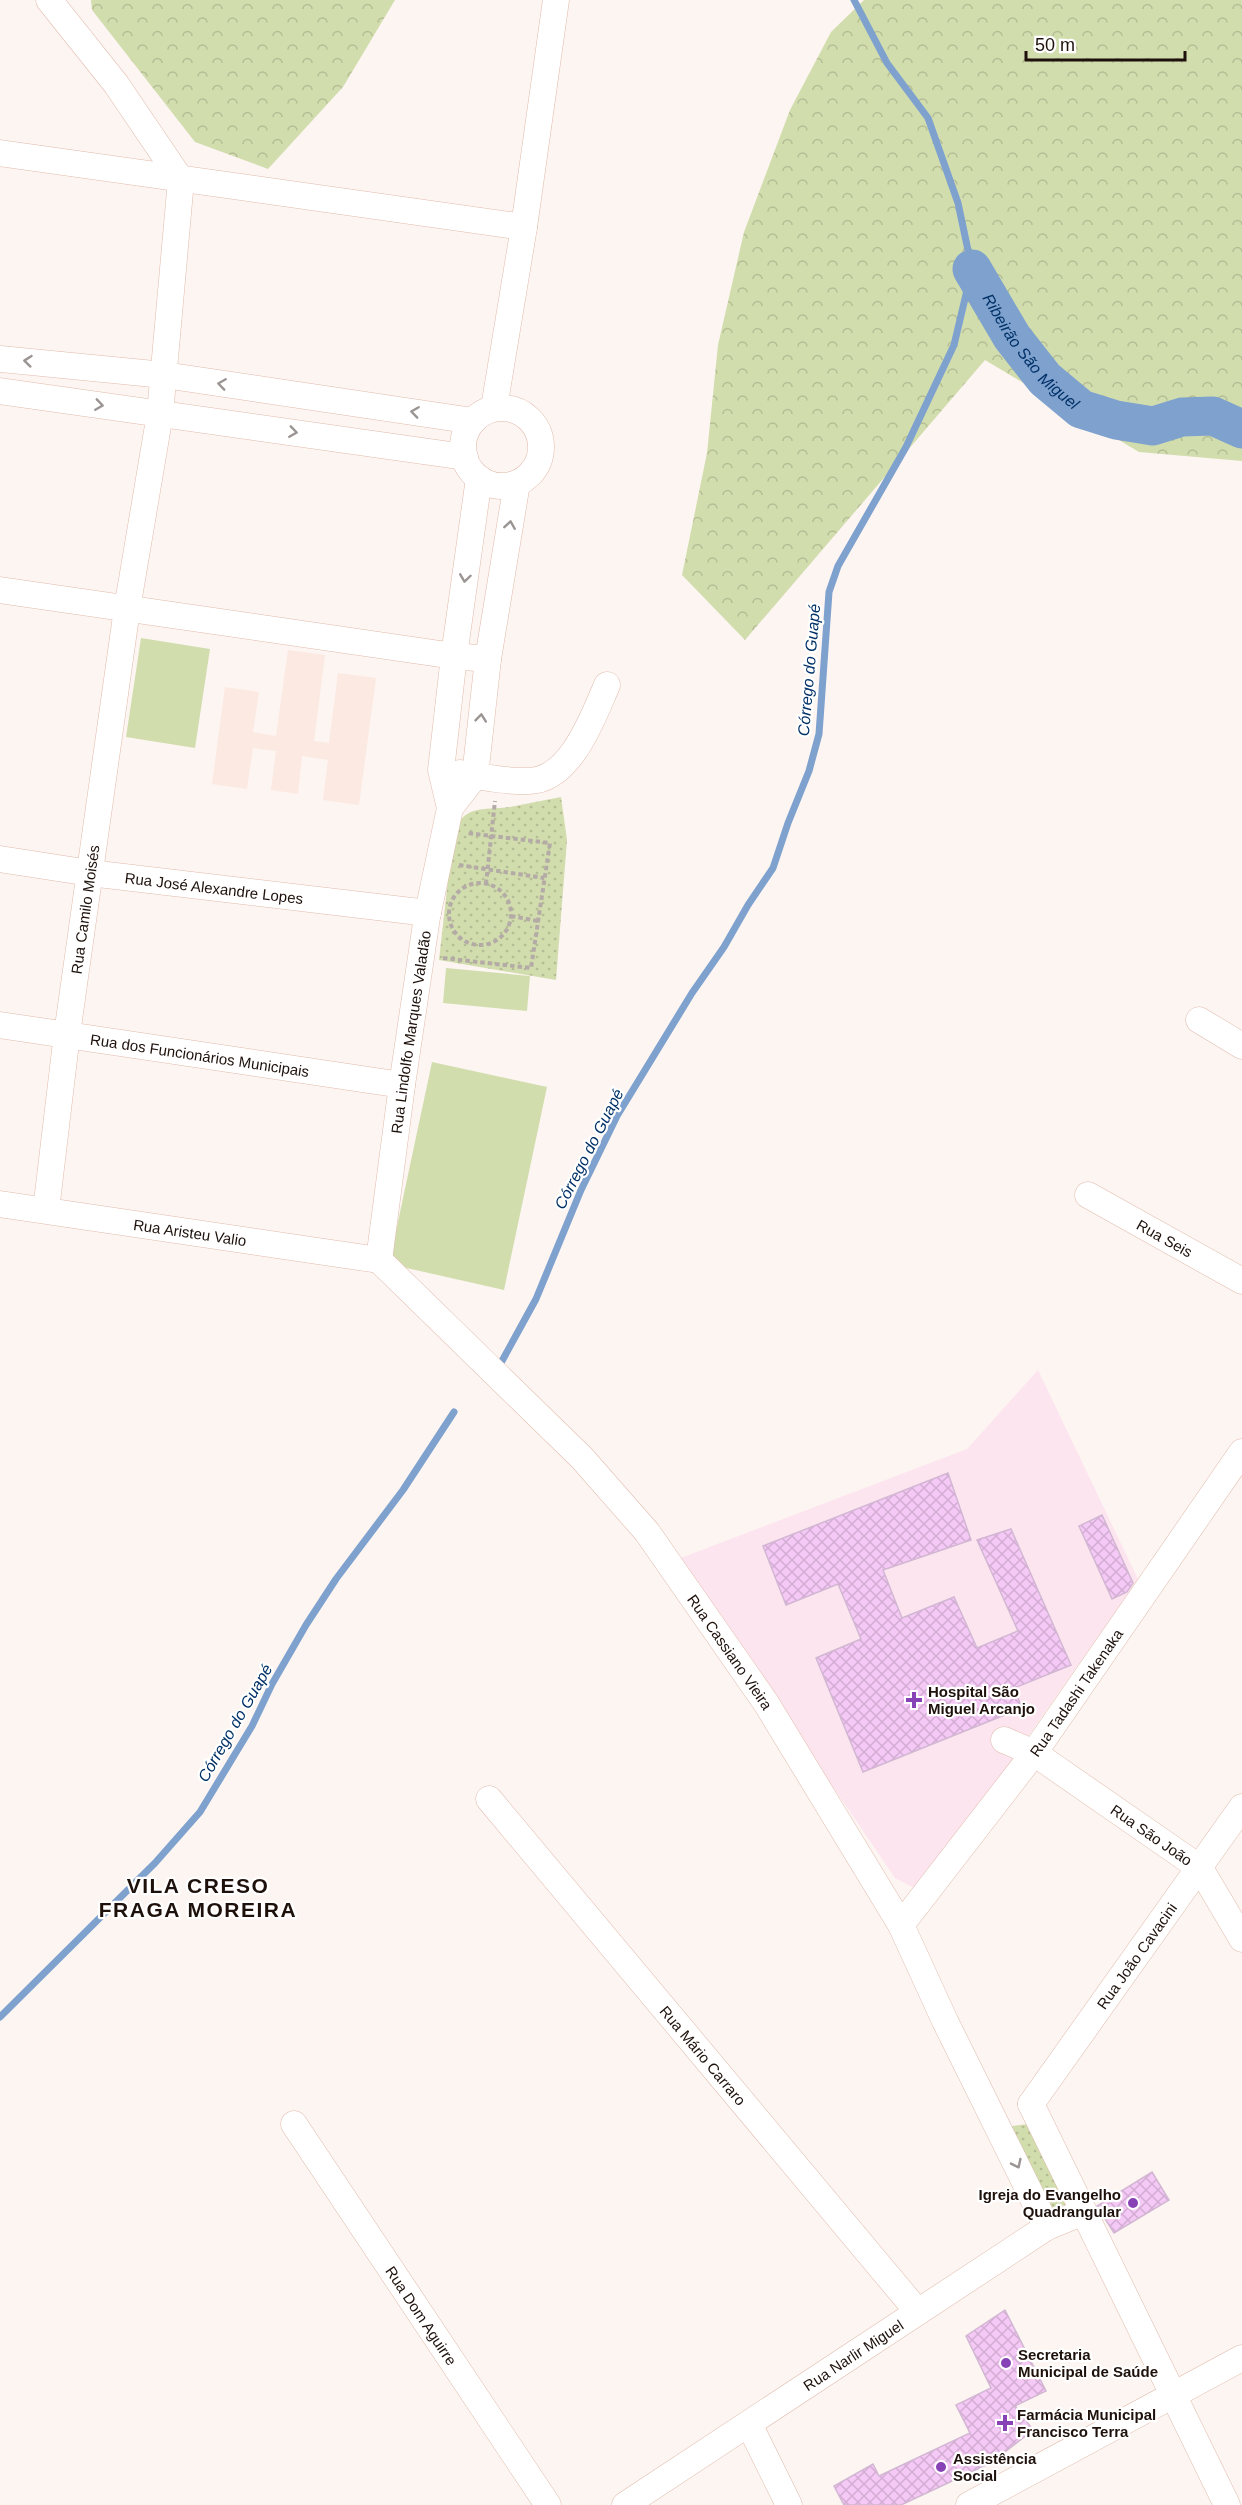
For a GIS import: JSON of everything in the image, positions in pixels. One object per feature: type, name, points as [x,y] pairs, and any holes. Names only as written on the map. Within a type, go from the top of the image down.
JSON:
[{"type":"street","points":[[49,0],[116,84],[181,180]]},
{"type":"street","points":[[0,358],[164,375],[483,415],[507,408],[519,411],[530,419],[541,441],[541,454],[528,477],[517,483],[498,485],[479,478],[470,469],[463,444],[466,432],[483,415],[524,227],[556,0]]},
{"type":"street","points":[[0,153],[524,227]]},
{"type":"street","name":"Rua Camilo Moisés","points":[[46,1210],[67,1034],[127,609],[160,414],[181,180]]},
{"type":"street","points":[[0,391],[465,457]]},
{"type":"street","name":"Rua Lindolfo Marques Valadão","points":[[379,1260],[428,913],[450,808],[441,770],[454,656],[479,478]]},
{"type":"street","points":[[487,777],[488,659],[517,483]]},
{"type":"street","points":[[0,590],[488,659]]},
{"type":"street","points":[[441,770],[531,781],[551,775],[581,742],[607,685]]},
{"type":"street","name":"Rua Lindolfo Marques Valadão","points":[[450,808],[487,777]]},
{"type":"street","name":"Rua José Alexandre Lopes","points":[[0,859],[90,873],[428,913]]},
{"type":"street","points":[[1200,1020],[1242,1046]]},
{"type":"street","name":"Rua dos Funcionários Municipais","points":[[0,1025],[402,1085]]},
{"type":"street","name":"Rua Seis","points":[[1088,1195],[1242,1281]]},
{"type":"street","name":"Rua Aristeu Valio","points":[[0,1204],[379,1260]]},
{"type":"street","name":"Rua Cassiano Vieira","points":[[379,1260],[582,1458],[647,1532],[766,1703],[901,1925],[945,2021],[1047,2227]]},
{"type":"street","name":"Rua Tadashi Takenaka","points":[[901,1925],[1034,1753],[1242,1452]]},
{"type":"street","name":"Rua São João","points":[[1004,1740],[1034,1753],[1200,1868],[1242,1939]]},
{"type":"street","name":"Rua Mário Carraro","points":[[489,1799],[918,2312]]},
{"type":"street","name":"Rua João Cavacini","points":[[1031,2104],[1242,1807]]},
{"type":"street","points":[[991,2111],[1031,2104],[1227,2505]]},
{"type":"street","name":"Rua Dom Aguirre","points":[[294,2124],[548,2505]]},
{"type":"street","name":"Rua Narlir Miguel","points":[[625,2505],[1047,2227],[1084,2212]]},
{"type":"street","points":[[969,2505],[1242,2358]]},
{"type":"street","points":[[749,2424],[789,2505]]},
{"type":"path","points":[[486,884],[492,835],[487,777]]},
{"type":"path","points":[[422,955],[531,968],[550,843],[472,832],[462,835]]},
{"type":"path","points":[[457,856],[456,865],[544,878]]},
{"type":"path","points":[[453,900],[463,888],[472,884],[486,884],[501,892],[508,900],[511,916],[507,929],[501,937],[483,945],[473,944],[456,933],[449,914],[454,888]]},
{"type":"path","points":[[511,916],[538,921]]},
{"type":"shaded area","points":[[288,650],[325,655],[314,741],[329,743],[338,673],[376,678],[359,805],[323,800],[328,760],[302,756],[298,794],[271,790],[276,751],[253,748],[247,789],[212,784],[225,687],[259,692],[253,732],[276,736]]},
{"type":"shaded area","name":"Hospital São Miguel Arcanjo","points":[[1038,1370],[1138,1579],[969,1821],[914,1888],[895,1878],[678,1559],[967,1449]]},
{"type":"green space","points":[[91,0],[395,0],[343,87],[268,169],[195,142],[92,10]]},
{"type":"green space","points":[[864,0],[1242,0],[1242,461],[1139,452],[985,360],[745,640],[682,575],[707,453],[718,345],[744,232],[790,110],[831,32]]},
{"type":"green space","points":[[141,638],[210,649],[195,748],[126,737]]},
{"type":"green space","points":[[561,797],[567,840],[556,980],[439,960],[453,836],[462,818],[468,813],[482,809],[510,807]]},
{"type":"green space","points":[[446,968],[530,976],[527,1011],[443,1003]]},
{"type":"green space","points":[[432,1062],[547,1087],[504,1290],[389,1264]]},
{"type":"green space","points":[[1028,2124],[1071,2202],[1044,2214],[1005,2127]]},
{"type":"building","points":[[948,1473],[971,1540],[883,1570],[902,1618],[954,1597],[977,1648],[1018,1631],[977,1540],[1011,1529],[1071,1665],[1014,1688],[1022,1708],[863,1772],[816,1658],[861,1639],[838,1584],[786,1605],[763,1546]]},
{"type":"building","points":[[1102,1515],[1133,1583],[1127,1592],[1112,1599],[1079,1526]]},
{"type":"building","name":"Igreja do Evangelho Quadrangular","points":[[1152,2172],[1169,2200],[1114,2233],[1097,2206]]},
{"type":"building","points":[[1005,2310],[1046,2391],[1015,2406],[1033,2430],[997,2460],[901,2505],[844,2505],[834,2486],[873,2464],[879,2476],[970,2433],[956,2405],[991,2388],[966,2336]]},
{"type":"waterway","name":"Córrego do Guapé","points":[[502,1361],[536,1299],[581,1190],[617,1116],[692,993],[724,947],[773,868],[809,771],[819,734],[829,592],[838,566],[906,447],[954,345],[972,269],[958,203],[928,118],[887,63],[854,0]]},
{"type":"waterway","name":"Ribeirão São Miguel","points":[[972,269],[1012,337],[1045,379],[1081,409],[1116,420],[1153,426],[1182,417],[1213,416],[1242,429]]},
{"type":"waterway","name":"Córrego do Guapé","points":[[0,2017],[155,1863],[200,1812],[252,1726],[272,1684],[306,1625],[336,1579],[403,1490],[454,1412]]},
{"type":"place","name":"Hospital São Miguel Arcanjo","points":[[914,1700]]},
{"type":"place","name":"Igreja do Evangelho Quadrangular","points":[[1133,2203]]},
{"type":"place","name":"Secretaria Municipal de Saúde","points":[[1006,2363]]},
{"type":"place","name":"Farmácia Municipal Francisco Terra","points":[[1005,2423]]},
{"type":"place","name":"Assistência Social","points":[[941,2467]]},
{"type":"district","name":"VILA CRESO FRAGA MOREIRA","points":[[198,1897]]}]
